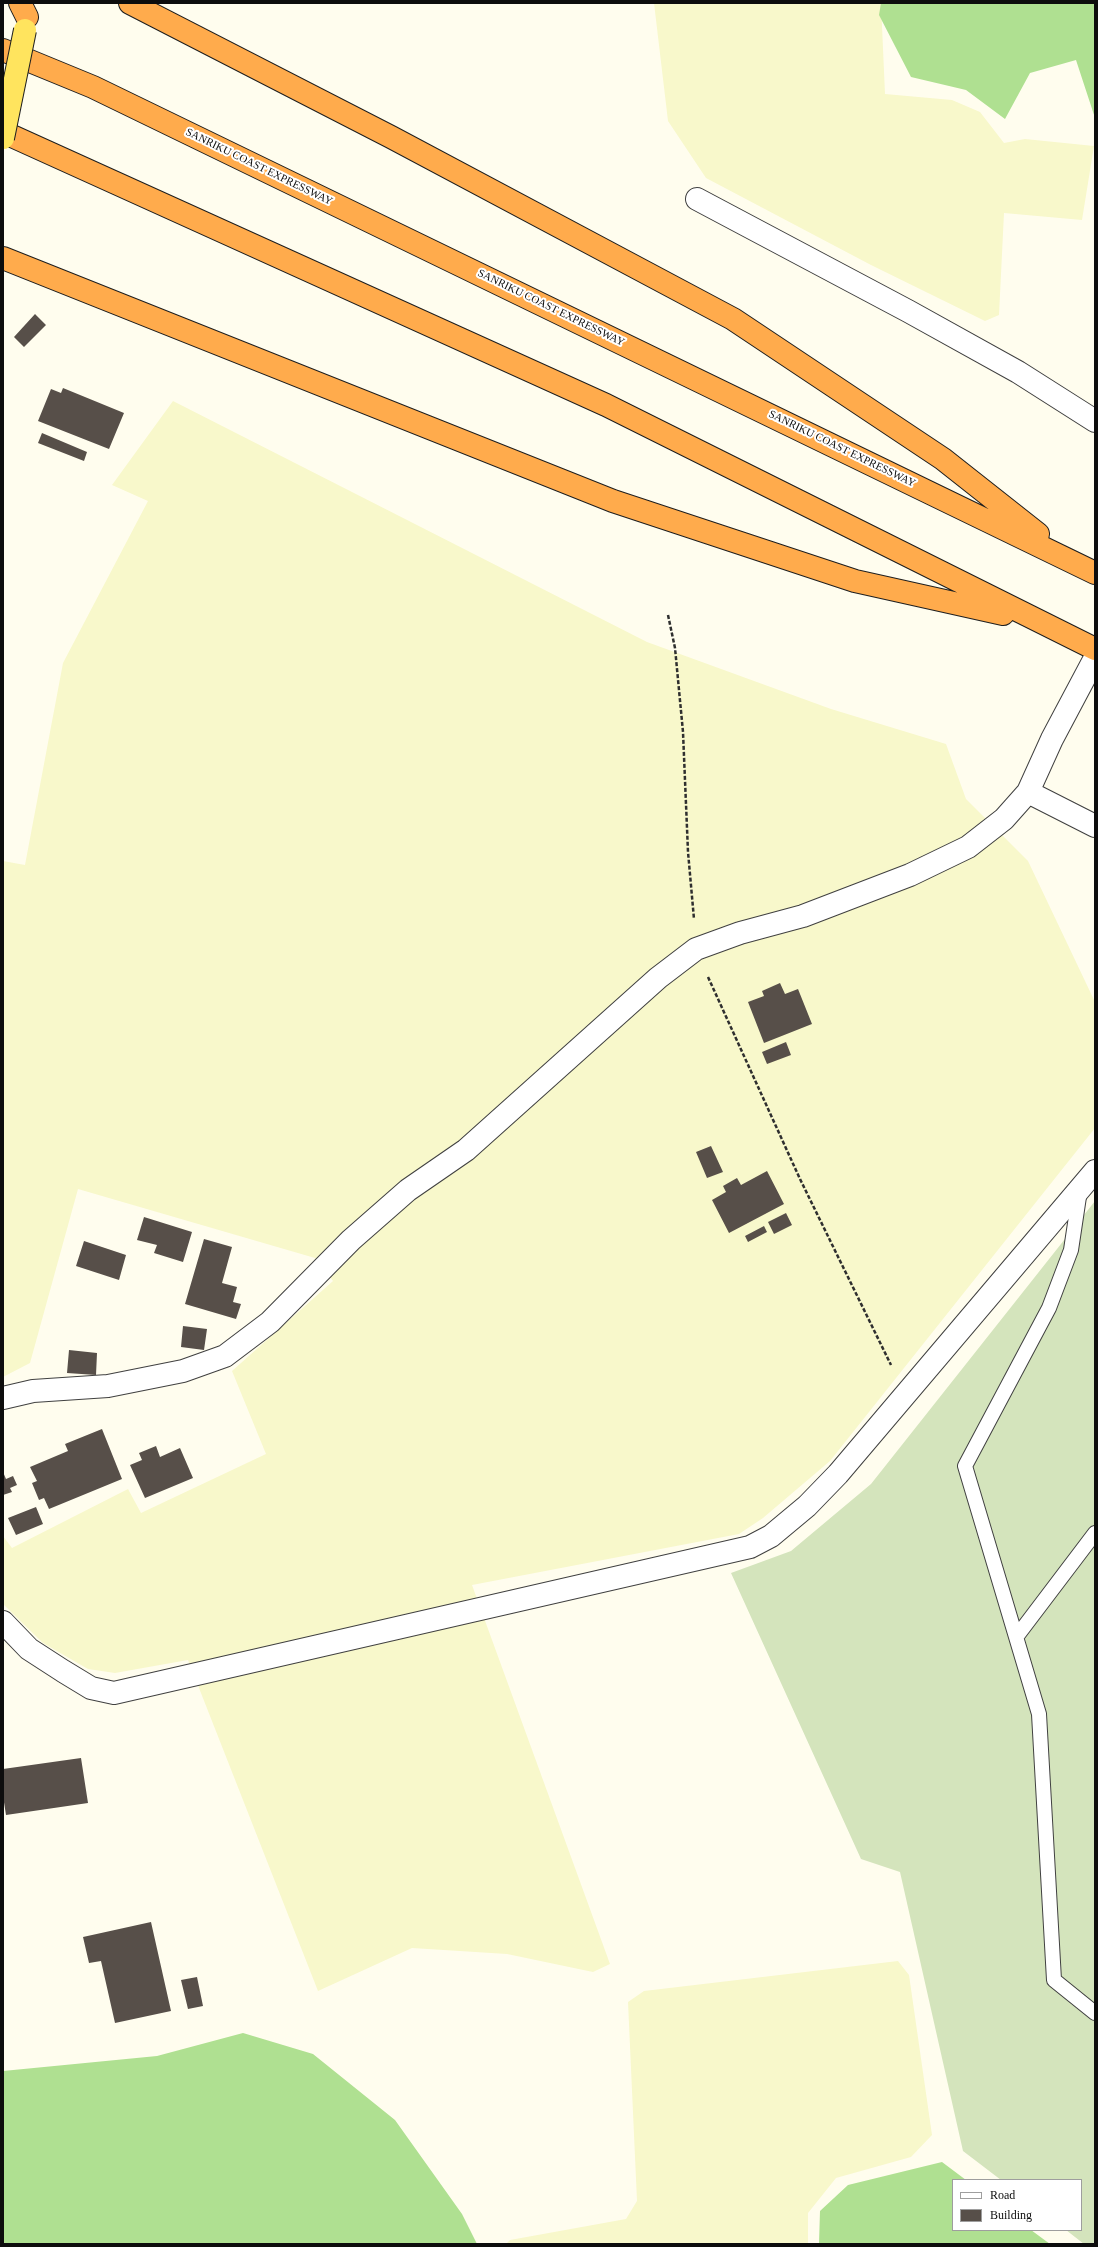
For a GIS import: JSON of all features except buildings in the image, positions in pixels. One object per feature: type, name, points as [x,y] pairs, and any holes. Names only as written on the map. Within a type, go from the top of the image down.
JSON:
[{"type":"highway","points":[[130,3],[391,137],[733,319],[943,460],[1072,560]]},
{"type":"highway","name":"SANRIKU COAST EXPRESSWAY","points":[[3,50],[93,87],[1072,560],[1095,573]]},
{"type":"highway","points":[[3,132],[606,405],[1036,622],[1095,649]]},
{"type":"highway","points":[[3,258],[612,501],[855,581],[1036,622]]},
{"type":"main road","points":[[3,138],[24,17]]},
{"type":"street","points":[[697,199],[908,311],[1018,372],[1095,421]]},
{"type":"street","points":[[3,1398],[33,1391],[108,1386],[183,1371],[225,1356],[270,1322],[351,1240],[408,1190],[466,1150],[658,978],[696,949],[740,933],[803,916],[910,875],[968,847],[1004,818],[1028,792],[1052,739],[1095,658]]},
{"type":"street","points":[[1028,792],[1095,826]]},
{"type":"street","points":[[3,1622],[29,1649],[63,1671],[91,1688],[114,1693],[750,1547],[771,1536],[807,1506],[838,1474],[1095,1171]]},
{"type":"lane","points":[[1080,1189],[1071,1250],[1049,1308],[964,1466],[1017,1636],[1039,1714],[1054,1980],[1095,2013]]},
{"type":"lane","points":[[1017,1636],[1095,1533]]},
{"type":"path","points":[[668,615],[675,648],[683,732],[688,852],[696,949],[800,1179],[906,1394]]},
{"type":"green space","points":[[654,3],[881,3],[885,94],[952,100],[980,112],[1004,143],[1025,139],[1094,146],[1082,220],[1004,213],[999,315],[985,321],[871,265],[706,178],[668,121]]},
{"type":"green space","points":[[881,3],[1095,3],[1095,118],[1076,60],[1030,73],[1005,119],[966,90],[911,77],[879,15]]},
{"type":"green space","points":[[173,401],[647,642],[831,709],[946,744],[966,799],[1028,861],[1095,1002],[1095,1128],[830,1461],[763,1518],[739,1534],[472,1585],[610,1964],[593,1972],[507,1954],[412,1948],[318,1991],[188,1660],[115,1673],[88,1669],[43,1643],[3,1604],[3,1536],[12,1548],[128,1489],[141,1513],[266,1454],[232,1371],[333,1281],[315,1258],[78,1189],[30,1363],[3,1377],[3,861],[25,865],[63,663],[148,501],[112,485]]},
{"type":"green space","points":[[1095,1201],[1095,2244],[1084,2244],[1067,2231],[1082,2231],[1082,2179],[1000,2179],[963,2151],[900,1872],[861,1859],[731,1573],[791,1551],[871,1484]]},
{"type":"green space","points":[[898,1961],[909,1975],[932,2135],[911,2157],[836,2178],[808,2213],[808,2244],[506,2244],[510,2240],[626,2219],[637,2201],[628,2002],[644,1991]]},
{"type":"green space","points":[[243,2033],[313,2054],[395,2120],[462,2214],[477,2244],[3,2244],[3,2071],[157,2056]]},
{"type":"green space","points":[[942,2162],[965,2179],[952,2179],[952,2231],[1032,2231],[1050,2244],[819,2244],[820,2211],[848,2185]]}]
